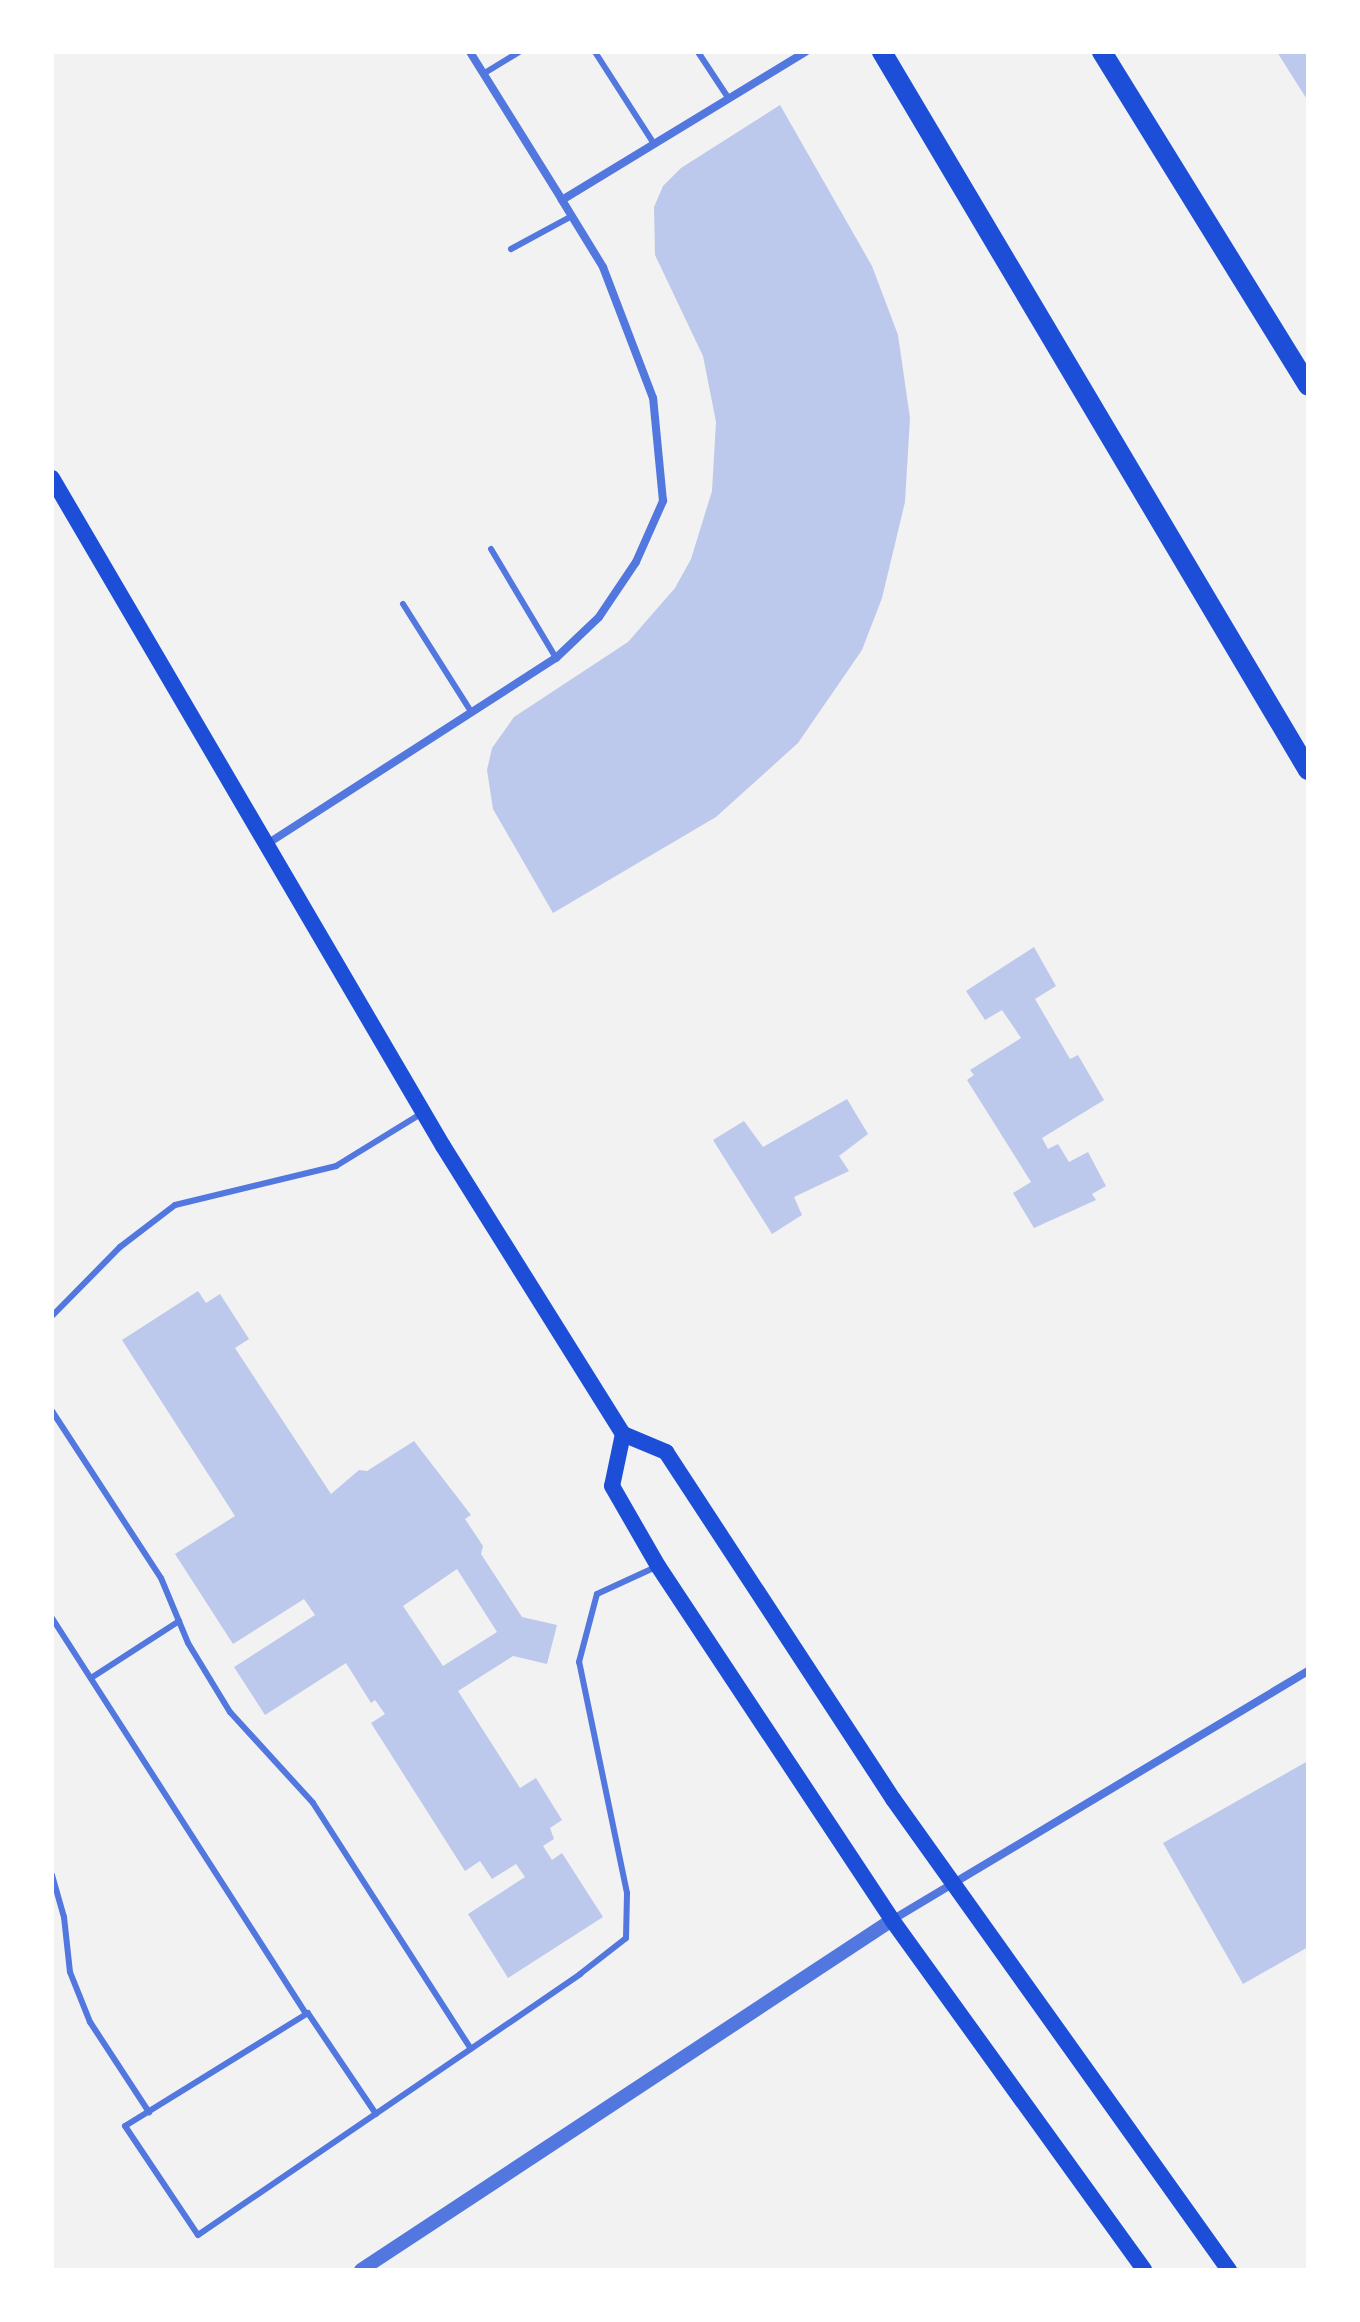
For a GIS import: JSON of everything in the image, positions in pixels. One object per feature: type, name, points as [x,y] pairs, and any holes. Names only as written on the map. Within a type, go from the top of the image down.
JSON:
[{"type":"main road","points":[[882,52],[1308,770]]},
{"type":"main road","points":[[1102,52],[1308,386]]},
{"type":"main road","points":[[52,478],[424,1112],[623,1434],[666,1452],[951,1884],[1229,2270]]},
{"type":"main road","points":[[623,1434],[612,1486],[658,1566],[892,1920],[1144,2270]]},
{"type":"street","points":[[267,844],[470,710],[556,658],[599,617],[636,562],[663,501],[653,398],[603,267],[470,52]]},
{"type":"street","points":[[562,200],[805,52]]},
{"type":"street","points":[[361,2270],[892,1920],[1308,1671]]},
{"type":"lane","points":[[483,74],[519,52]]},
{"type":"lane","points":[[595,52],[654,144]]},
{"type":"lane","points":[[698,52],[729,99]]},
{"type":"lane","points":[[511,249],[572,216]]},
{"type":"lane","points":[[491,549],[556,658]]},
{"type":"lane","points":[[403,604],[470,710]]},
{"type":"lane","points":[[52,1316],[120,1247],[175,1205],[336,1166],[424,1112]]},
{"type":"lane","points":[[52,1411],[161,1578],[179,1621],[230,1712],[313,1803],[471,2049]]},
{"type":"lane","points":[[306,2014],[125,2126],[198,2235],[471,2049],[626,1938],[627,1893],[579,1662],[597,1594],[658,1566]]},
{"type":"lane","points":[[52,1618],[306,2014],[376,2114]]},
{"type":"lane","points":[[91,1678],[179,1621]]},
{"type":"lane","points":[[52,1875],[64,1917],[70,1972],[90,2022],[149,2112]]},
{"type":"building","points":[[1277,52],[1308,52],[1308,101]]},
{"type":"building","points":[[780,105],[872,266],[898,335],[910,418],[905,502],[882,598],[862,650],[798,743],[716,817],[553,913],[493,809],[487,770],[492,748],[514,717],[628,642],[675,588],[691,559],[712,491],[716,422],[703,356],[655,255],[654,207],[663,186],[681,168]]},
{"type":"building","points":[[1034,947],[1056,986],[1035,999],[1070,1059],[1078,1055],[1104,1100],[1042,1138],[1048,1149],[1058,1144],[1069,1162],[1088,1152],[1106,1186],[1092,1194],[1096,1200],[1034,1228],[1013,1193],[1031,1182],[967,1080],[974,1075],[970,1070],[1021,1038],[1002,1010],[985,1020],[966,991]]},
{"type":"building","points":[[847,1099],[868,1134],[839,1156],[849,1171],[794,1197],[802,1215],[772,1234],[713,1140],[744,1121],[763,1147]]},
{"type":"building","points":[[198,1291],[206,1303],[220,1294],[249,1339],[235,1348],[331,1494],[359,1470],[367,1471],[414,1441],[471,1515],[465,1519],[483,1546],[481,1554],[522,1617],[557,1625],[547,1664],[513,1656],[458,1691],[520,1788],[536,1778],[562,1820],[550,1828],[554,1839],[543,1846],[552,1860],[562,1853],[603,1917],[508,1978],[468,1914],[525,1877],[516,1864],[492,1879],[480,1861],[465,1871],[371,1723],[385,1714],[375,1700],[371,1703],[346,1663],[265,1715],[234,1667],[315,1615],[304,1599],[233,1644],[175,1554],[235,1516],[122,1340]],"holes":[[[457,1569],[497,1632],[443,1666],[403,1606]]]},
{"type":"building","points":[[1308,1761],[1308,1947],[1243,1984],[1163,1843]]}]
